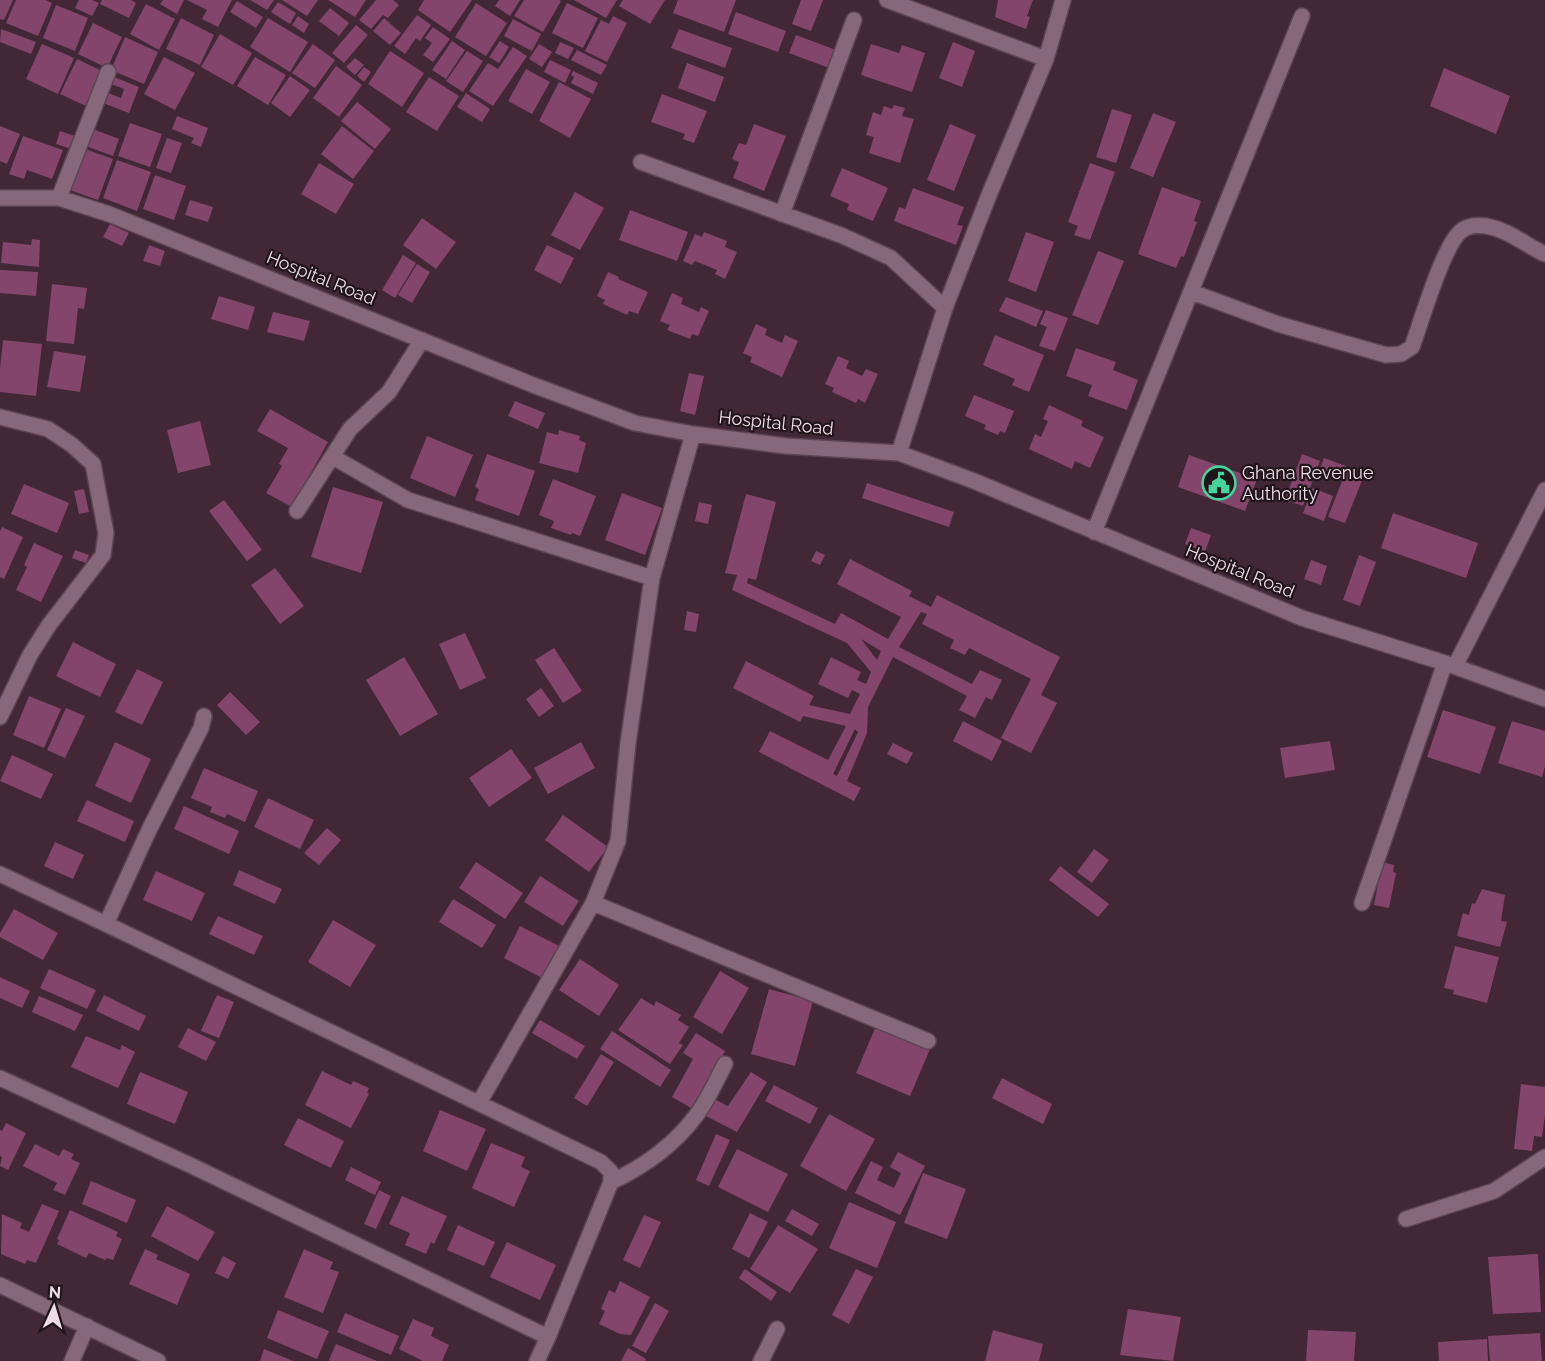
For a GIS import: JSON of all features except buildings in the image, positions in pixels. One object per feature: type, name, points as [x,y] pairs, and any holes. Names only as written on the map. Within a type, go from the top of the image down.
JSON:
[{"type":"street","points":[[887,0],[1046,59]]},
{"type":"street","points":[[900,453],[945,308],[1046,59],[1063,0]]},
{"type":"street","points":[[1094,532],[1302,16]]},
{"type":"street","points":[[782,214],[854,20]]},
{"type":"street","points":[[59,198],[108,72]]},
{"type":"street","points":[[641,162],[843,236],[891,258],[945,308]]},
{"type":"street","name":"Hospital Road","points":[[0,198],[59,198],[109,214],[533,385],[635,423],[693,434],[786,446],[900,453],[974,481],[1302,618],[1450,665],[1545,699]]},
{"type":"street","points":[[1192,292],[1278,324],[1386,355],[1401,354],[1412,347],[1440,269],[1460,232],[1469,226],[1485,226],[1505,231],[1545,254]]},
{"type":"street","points":[[297,511],[350,429],[389,392],[422,340]]},
{"type":"street","points":[[0,417],[48,429],[72,445],[93,464],[106,533],[104,555],[49,625],[30,656],[0,717]]},
{"type":"street","points":[[479,1103],[593,903],[618,841],[628,743],[651,578],[693,434]]},
{"type":"street","points":[[333,457],[408,500],[651,578]]},
{"type":"street","points":[[1362,903],[1450,665],[1545,490]]},
{"type":"street","points":[[106,924],[149,830],[201,728],[204,716]]},
{"type":"street","points":[[0,874],[601,1162],[610,1172],[611,1182],[537,1361]]},
{"type":"street","points":[[593,903],[928,1041]]},
{"type":"street","points":[[611,1182],[639,1169],[661,1152],[696,1117],[725,1064]]},
{"type":"street","points":[[0,1078],[201,1170],[548,1337]]},
{"type":"street","points":[[1406,1219],[1494,1191],[1545,1157]]},
{"type":"street","points":[[0,1285],[158,1361]]},
{"type":"street","points":[[72,1361],[87,1326]]},
{"type":"street","points":[[761,1361],[777,1329]]},
{"type":"place","name":"Ghana Revenue Authority","points":[[1219,483]]}]
